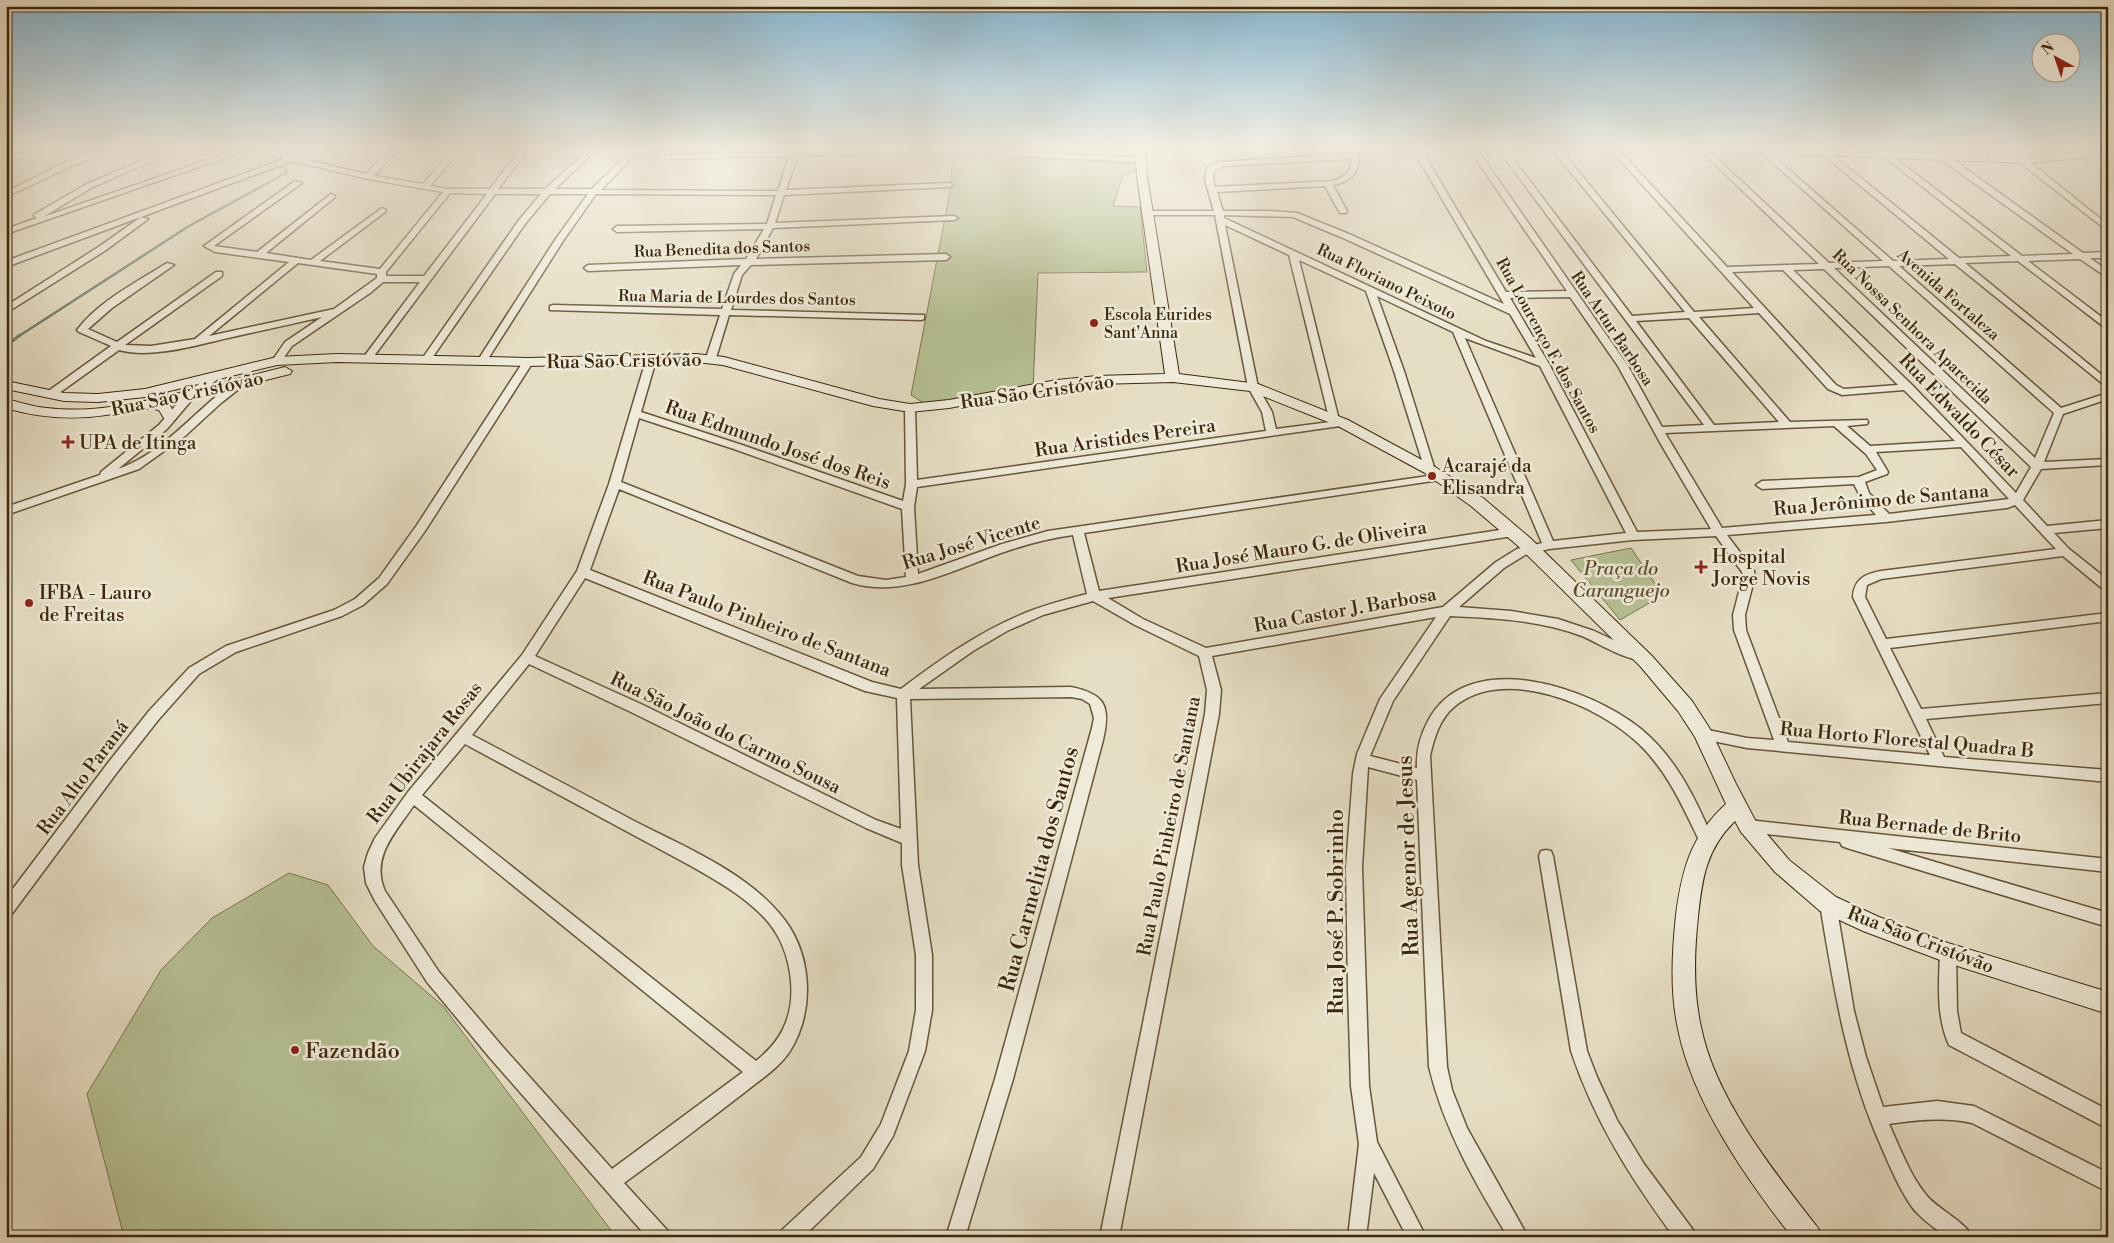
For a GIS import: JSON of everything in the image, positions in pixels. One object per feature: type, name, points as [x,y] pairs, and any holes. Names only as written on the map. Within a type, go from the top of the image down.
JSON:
[{"type":"main road","points":[[1147,206],[1174,378]]},
{"type":"main road","name":"Rua São Cristóvão","points":[[8,386],[64,397],[127,396],[214,377],[337,358],[528,362],[711,358],[878,403],[910,408],[964,402],[1078,381],[1174,378],[1253,387],[1339,422],[1436,474],[1476,502],[1532,548],[1646,661],[1685,706],[1703,734],[1743,817],[1782,866],[1828,904],[1871,924],[1948,953],[2108,1003]]},
{"type":"main road","name":"Rua São Cristóvão","points":[[6,403],[27,410],[62,413],[124,409],[244,381],[277,367]]},
{"type":"main road","points":[[152,404],[165,408],[168,421]]},
{"type":"main road","points":[[1743,817],[1722,820],[1706,840],[1700,853],[1689,895],[1683,951],[1685,999],[1689,1029],[1717,1103],[1755,1165],[1809,1237]]},
{"type":"street","points":[[27,225],[52,206]]},
{"type":"street","points":[[6,232],[82,206]]},
{"type":"street","points":[[6,264],[167,206]]},
{"type":"street","points":[[265,206],[208,246],[215,249],[313,262],[381,275],[428,279]]},
{"type":"street","points":[[260,254],[319,206]]},
{"type":"street","points":[[277,367],[288,344],[367,291],[436,206]]},
{"type":"street","points":[[368,358],[482,206]]},
{"type":"street","points":[[427,359],[512,235],[536,206]]},
{"type":"street","points":[[483,360],[554,248],[584,206]]},
{"type":"street","points":[[711,358],[738,274],[749,262],[770,226],[776,206]]},
{"type":"street","points":[[1217,206],[1253,387],[1267,412],[1272,434]]},
{"type":"street","points":[[1340,206],[1343,211]]},
{"type":"street","name":"Rua Lourenço F. dos Santos","points":[[1451,206],[1544,364],[1633,536]]},
{"type":"street","name":"Rua Artur Barbosa","points":[[1512,206],[1623,366],[1658,430],[1719,532],[1748,571],[1749,576],[1739,615],[1740,630],[1783,746]]},
{"type":"street","points":[[1543,206],[1712,429]]},
{"type":"street","points":[[1603,206],[1692,315],[1788,426]]},
{"type":"street","points":[[1666,206],[1835,389],[1842,392],[1908,387]]},
{"type":"street","name":"Rua Nossa Senhora Aparecida","points":[[1764,206],[2037,466]]},
{"type":"street","name":"Avenida Fortaleza","points":[[1825,206],[2059,412]]},
{"type":"street","points":[[1889,206],[2108,385]]},
{"type":"street","points":[[1951,206],[2108,327]]},
{"type":"street","points":[[2011,206],[2108,275]]},
{"type":"street","points":[[2080,206],[2108,229]]},
{"type":"street","points":[[313,262],[382,210]]},
{"type":"street","points":[[6,310],[103,248],[151,212]]},
{"type":"street","points":[[1148,213],[1220,216],[1278,213],[1302,217],[1514,312]]},
{"type":"street","points":[[2090,214],[2108,219]]},
{"type":"street","name":"Rua Floriano Peixoto","points":[[1220,216],[1457,332],[1506,352],[1544,364]]},
{"type":"street","points":[[617,229],[770,226],[954,218]]},
{"type":"street","points":[[1293,253],[1339,422]]},
{"type":"street","points":[[1725,270],[2108,255]]},
{"type":"street","name":"Rua Benedita dos Santos","points":[[588,268],[946,257]]},
{"type":"street","points":[[197,342],[296,260]]},
{"type":"street","points":[[170,265],[105,309],[82,329],[84,332],[119,346],[135,350],[197,342],[336,311]]},
{"type":"street","name":"Rua Edwaldo César","points":[[1786,268],[1964,444],[2065,552],[2108,587]]},
{"type":"street","points":[[1299,276],[1309,270],[1326,269]]},
{"type":"street","points":[[51,394],[219,274]]},
{"type":"street","points":[[1370,290],[1436,474]]},
{"type":"street","points":[[1504,295],[1573,294]]},
{"type":"street","name":"Rua Maria de Lourdes dos Santos","points":[[553,308],[920,317]]},
{"type":"street","points":[[1630,319],[1761,310]]},
{"type":"street","points":[[1457,332],[1550,545]]},
{"type":"street","name":"Rua Ubirajara Rosas","points":[[651,360],[615,484],[583,572],[526,658],[413,796],[375,853],[372,867],[374,883],[380,896],[403,935],[433,977],[496,1052],[660,1237]]},
{"type":"street","name":"Rua Alto Paraná","points":[[6,910],[113,767],[154,715],[194,671],[231,649],[327,618],[369,596],[383,581],[421,528],[528,362]]},
{"type":"street","points":[[97,481],[168,421],[191,394],[214,377]]},
{"type":"street","points":[[6,511],[135,467],[155,454],[244,381]]},
{"type":"street","points":[[2059,412],[2108,396]]},
{"type":"street","points":[[910,408],[912,484],[908,507],[912,580]]},
{"type":"street","name":"Rua Jerônimo de Santana","points":[[1719,532],[1886,518],[1996,506],[2018,500],[2037,466],[2059,412]]},
{"type":"street","name":"Rua Edmundo José dos Reis","points":[[636,414],[738,447],[908,507]]},
{"type":"street","points":[[168,421],[173,429],[189,426]]},
{"type":"street","name":"Rua Aristides Pereira","points":[[912,484],[1272,434],[1339,422]]},
{"type":"street","points":[[1658,430],[1863,422]]},
{"type":"street","points":[[1762,485],[1860,480],[1883,472],[1866,449],[1838,424]]},
{"type":"street","points":[[1866,449],[1964,444]]},
{"type":"street","points":[[2037,466],[2108,462]]},
{"type":"street","name":"Rua José Vicente","points":[[615,484],[856,580],[886,584],[912,580],[1033,538],[1436,474]]},
{"type":"street","points":[[1860,480],[1859,484],[1862,491],[1886,518]]},
{"type":"street","points":[[2044,530],[2108,524]]},
{"type":"street","points":[[1078,531],[1094,596],[1139,622],[1206,653]]},
{"type":"street","name":"Rua José Mauro G. de Oliveira","points":[[1094,596],[1513,532]]},
{"type":"street","points":[[1532,548],[1633,536],[1719,532]]},
{"type":"street","name":"Rua Castor J. Barbosa","points":[[1206,653],[1447,611],[1500,565],[1532,548]]},
{"type":"street","points":[[1940,762],[1884,644],[1859,597],[1859,588],[1862,582],[1887,574],[2065,552]]},
{"type":"street","name":"Rua Paulo Pinheiro de Santana","points":[[583,572],[870,687],[903,694],[940,667],[1005,627],[1038,612],[1094,596]]},
{"type":"street","points":[[1447,611],[1509,615],[1546,621],[1593,636],[1646,661]]},
{"type":"street","name":"Rua José P. Sobrinho","points":[[1357,1237],[1368,1144],[1360,1086],[1354,867],[1357,810],[1363,760],[1372,732],[1387,699],[1447,611]]},
{"type":"street","points":[[1884,644],[2108,617]]},
{"type":"street","name":"Rua Paulo Pinheiro de Santana","points":[[1109,1237],[1212,714],[1214,690],[1206,653]]},
{"type":"street","name":"Rua São João do Carmo Sousa","points":[[526,658],[638,709],[871,824],[909,839]]},
{"type":"street","name":"Rua Agenor de Jesus","points":[[1519,1237],[1466,1147],[1443,1090],[1435,1034],[1423,756],[1434,722],[1449,702],[1463,692],[1480,687],[1503,684],[1528,686],[1545,689],[1586,702],[1610,715],[1650,746],[1680,787],[1698,818],[1706,840]]},
{"type":"street","name":"Rua Carmelita dos Santos","points":[[903,694],[1071,692],[1091,696],[1098,702],[1101,720],[1004,1079],[956,1237]]},
{"type":"street","points":[[789,1237],[866,1163],[887,1130],[917,1051],[924,1010],[924,955],[916,910],[909,839],[909,791],[903,694]]},
{"type":"street","name":"Rua Horto Florestal Quadra B","points":[[1917,715],[2108,698]]},
{"type":"street","name":"Rua Horto Florestal Quadra B","points":[[1703,734],[1783,746],[1940,762],[2108,776]]},
{"type":"street","points":[[463,737],[695,861],[741,889],[765,908],[775,919],[788,937],[794,954],[799,996],[796,1019],[783,1046],[756,1072],[612,1181]]},
{"type":"street","points":[[1363,760],[1424,776]]},
{"type":"street","points":[[413,796],[756,1072]]},
{"type":"street","name":"Rua Bernade de Brito","points":[[1743,817],[1818,834],[2108,866]]},
{"type":"street","points":[[1818,834],[2108,920]]},
{"type":"street","points":[[1546,856],[1579,1051],[1587,1078],[1611,1130],[1629,1159],[1686,1237]]},
{"type":"street","points":[[1828,904],[1846,1011],[1857,1057],[1877,1117],[1902,1173],[1920,1202],[1942,1222],[1963,1237]]},
{"type":"street","points":[[1948,953],[1950,1029],[1955,1039],[2108,1120]]},
{"type":"street","points":[[1877,1117],[1937,1109],[1954,1109],[1974,1115],[2108,1183]]},
{"type":"street","points":[[1368,1144],[1417,1237]]},
{"type":"green space","points":[[947,206],[1140,207],[1147,272],[1038,273],[1033,389],[930,407],[911,395]]},
{"type":"green space","name":"Praça do Caranguejo","points":[[1631,548],[1663,595],[1620,620],[1571,560]]},
{"type":"green space","name":"Fazendão","points":[[289,873],[328,885],[373,946],[443,1006],[616,1237],[124,1237],[87,1094],[161,970],[212,918]]},
{"type":"waterway","points":[[19,336],[189,226],[226,206]]},
{"type":"waterway","points":[[6,346],[20,335]]},
{"type":"place","name":"Escola Eurides Sant'Anna","points":[[1094,323]]},
{"type":"place","name":"UPA de Itinga","points":[[68,442]]},
{"type":"place","name":"Acarajé da Elisandra","points":[[1432,476]]},
{"type":"place","name":"Hospital Jorge Novis","points":[[1701,567]]},
{"type":"place","name":"IFBA - Lauro de Freitas","points":[[29,603]]},
{"type":"place","name":"Fazendão","points":[[295,1050]]}]
